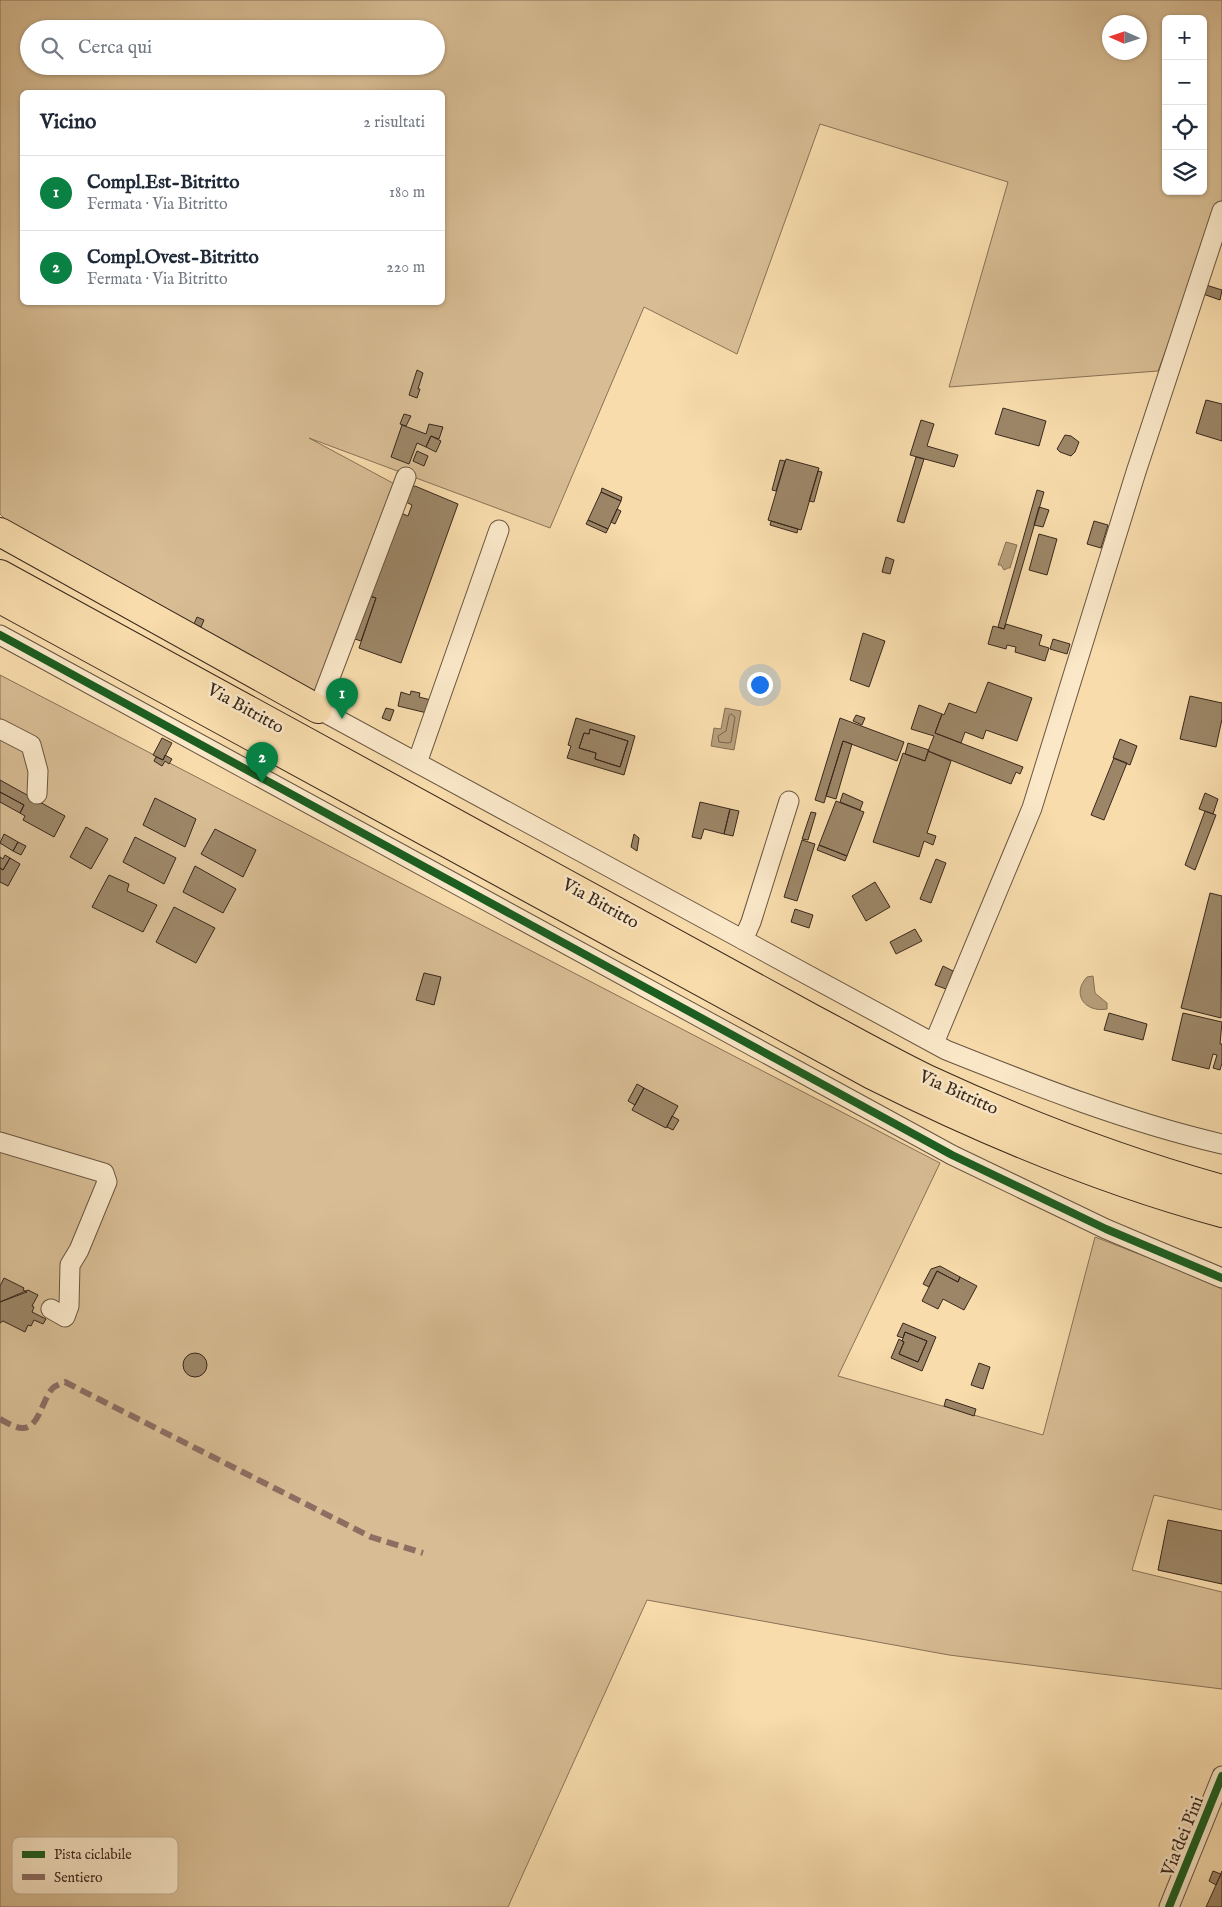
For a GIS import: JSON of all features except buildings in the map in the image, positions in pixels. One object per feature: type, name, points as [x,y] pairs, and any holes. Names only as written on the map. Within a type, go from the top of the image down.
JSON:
[{"type":"highway","points":[[0,532],[318,710]]},
{"type":"highway","name":"Via Bitritto","points":[[0,574],[878,1054],[926,1078],[1034,1126],[1119,1157],[1222,1189]]},
{"type":"highway","name":"Via Bitritto","points":[[0,600],[872,1075],[926,1102],[986,1128],[1128,1183],[1222,1213]]},
{"type":"highway","points":[[986,1128],[1061,1171],[1103,1188],[1222,1227]]},
{"type":"highway","points":[[1119,1157],[1190,1167],[1222,1176]]},
{"type":"street","points":[[934,1043],[1032,808],[1136,472],[1222,211]]},
{"type":"street","points":[[406,477],[318,710],[946,1050],[1051,1092],[1195,1138],[1222,1144]]},
{"type":"street","points":[[417,763],[499,530]]},
{"type":"street","points":[[0,635],[952,1156],[1106,1230],[1222,1278]]},
{"type":"street","points":[[0,729],[31,746],[38,772],[36,794]]},
{"type":"street","points":[[743,940],[751,922],[789,801]]},
{"type":"street","points":[[0,1142],[104,1173],[107,1182],[79,1250],[70,1265],[69,1306],[65,1317],[51,1308]]},
{"type":"street","name":"Via dei Pini","points":[[1169,1907],[1222,1776]]},
{"type":"shaded area","points":[[0,0],[1222,0],[1222,201],[1158,371],[949,387],[1008,182],[820,124],[737,354],[644,307],[550,528],[309,438],[402,488],[323,695],[6,520],[0,514]]},
{"type":"shaded area","points":[[0,675],[940,1163],[838,1376],[1043,1435],[1095,1237],[1222,1286],[1222,1510],[1154,1495],[1132,1570],[1222,1592],[1222,1689],[949,1655],[647,1600],[508,1907],[0,1907]]},
{"type":"water","points":[[1006,542],[1017,545],[1010,568],[1004,570],[1001,565],[998,565]]},
{"type":"water","points":[[725,708],[741,711],[734,750],[711,746],[714,728],[721,729]]},
{"type":"water","points":[[1093,976],[1095,993],[1107,1003],[1107,1009],[1092,1008],[1080,996],[1082,983],[1087,977]]},
{"type":"marked path","points":[[0,1419],[16,1427],[28,1427],[37,1418],[46,1398],[54,1387],[65,1382],[371,1537],[423,1553]]},
{"type":"cycle path","points":[[0,635],[952,1155],[1106,1229],[1222,1278]]},
{"type":"cycle path","points":[[1169,1907],[1222,1776]]},
{"type":"place","name":"Compl.Est-Bitritto","points":[[342,719]]},
{"type":"place","name":"Compl.Ovest-Bitritto","points":[[262,783]]}]
